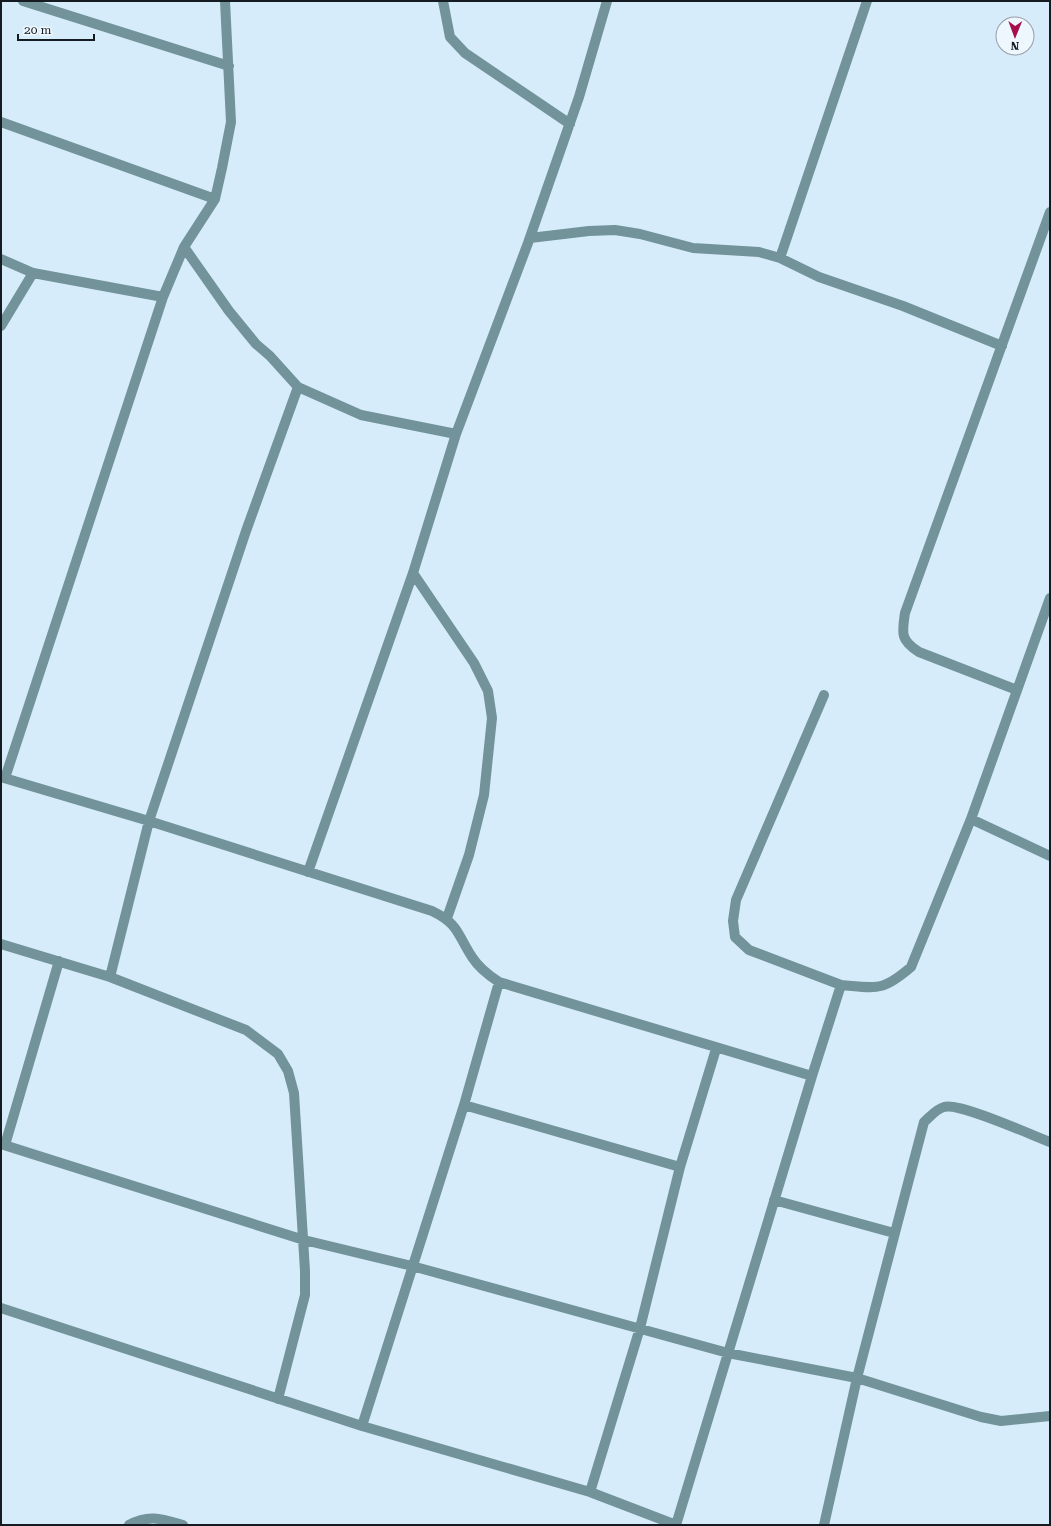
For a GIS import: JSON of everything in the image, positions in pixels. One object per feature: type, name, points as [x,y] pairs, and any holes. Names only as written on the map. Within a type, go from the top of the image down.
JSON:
[{"type":"street","points":[[23,1],[229,66]]},
{"type":"street","points":[[224,1],[229,66],[231,122],[215,199],[184,247],[163,297],[3,778],[149,821],[432,911],[447,918],[457,929],[472,957],[483,971],[499,982],[716,1049],[812,1076]]},
{"type":"street","points":[[444,1],[450,37],[465,53],[570,124]]},
{"type":"street","points":[[308,872],[413,573],[456,434],[530,238],[570,124],[607,1]]},
{"type":"street","points":[[780,258],[867,1]]},
{"type":"street","points":[[1,122],[215,199]]},
{"type":"street","points":[[1017,690],[919,652],[908,645],[902,631],[905,613],[1050,212]]},
{"type":"street","points":[[530,238],[589,231],[615,230],[640,234],[693,248],[760,252],[780,258],[820,277],[904,306],[1002,346]]},
{"type":"street","points":[[184,247],[229,312],[256,344],[270,356],[298,387],[362,415],[456,434]]},
{"type":"street","points":[[1,259],[33,273],[163,297]]},
{"type":"street","points":[[1,326],[33,273]]},
{"type":"street","points":[[110,977],[149,821],[246,531],[298,387]]},
{"type":"street","points":[[413,573],[474,662],[488,691],[492,718],[484,794],[469,855],[447,918]]},
{"type":"street","points":[[824,695],[736,900],[733,921],[735,937],[748,950],[841,985],[877,988],[894,982],[911,967],[971,819],[1050,598]]},
{"type":"street","points":[[971,819],[1050,856]]},
{"type":"street","points":[[1,944],[110,977],[246,1030],[278,1054],[288,1071],[294,1093],[304,1240],[305,1296],[278,1399]]},
{"type":"street","points":[[59,961],[3,1144],[304,1240],[412,1266],[640,1328],[728,1354],[857,1378],[981,1417],[1001,1421],[1050,1416]]},
{"type":"street","points":[[362,1426],[464,1105],[499,982]]},
{"type":"street","points":[[1,1308],[362,1426],[590,1492],[676,1525],[774,1200],[841,985]]},
{"type":"street","points":[[590,1492],[640,1328],[680,1167],[716,1049]]},
{"type":"street","points":[[464,1105],[680,1167]]},
{"type":"street","points":[[824,1525],[857,1378],[924,1122],[933,1113],[944,1106],[962,1108],[1050,1142]]},
{"type":"street","points":[[774,1200],[894,1233]]},
{"type":"street","points":[[129,1525],[140,1519],[159,1518],[183,1525]]}]
